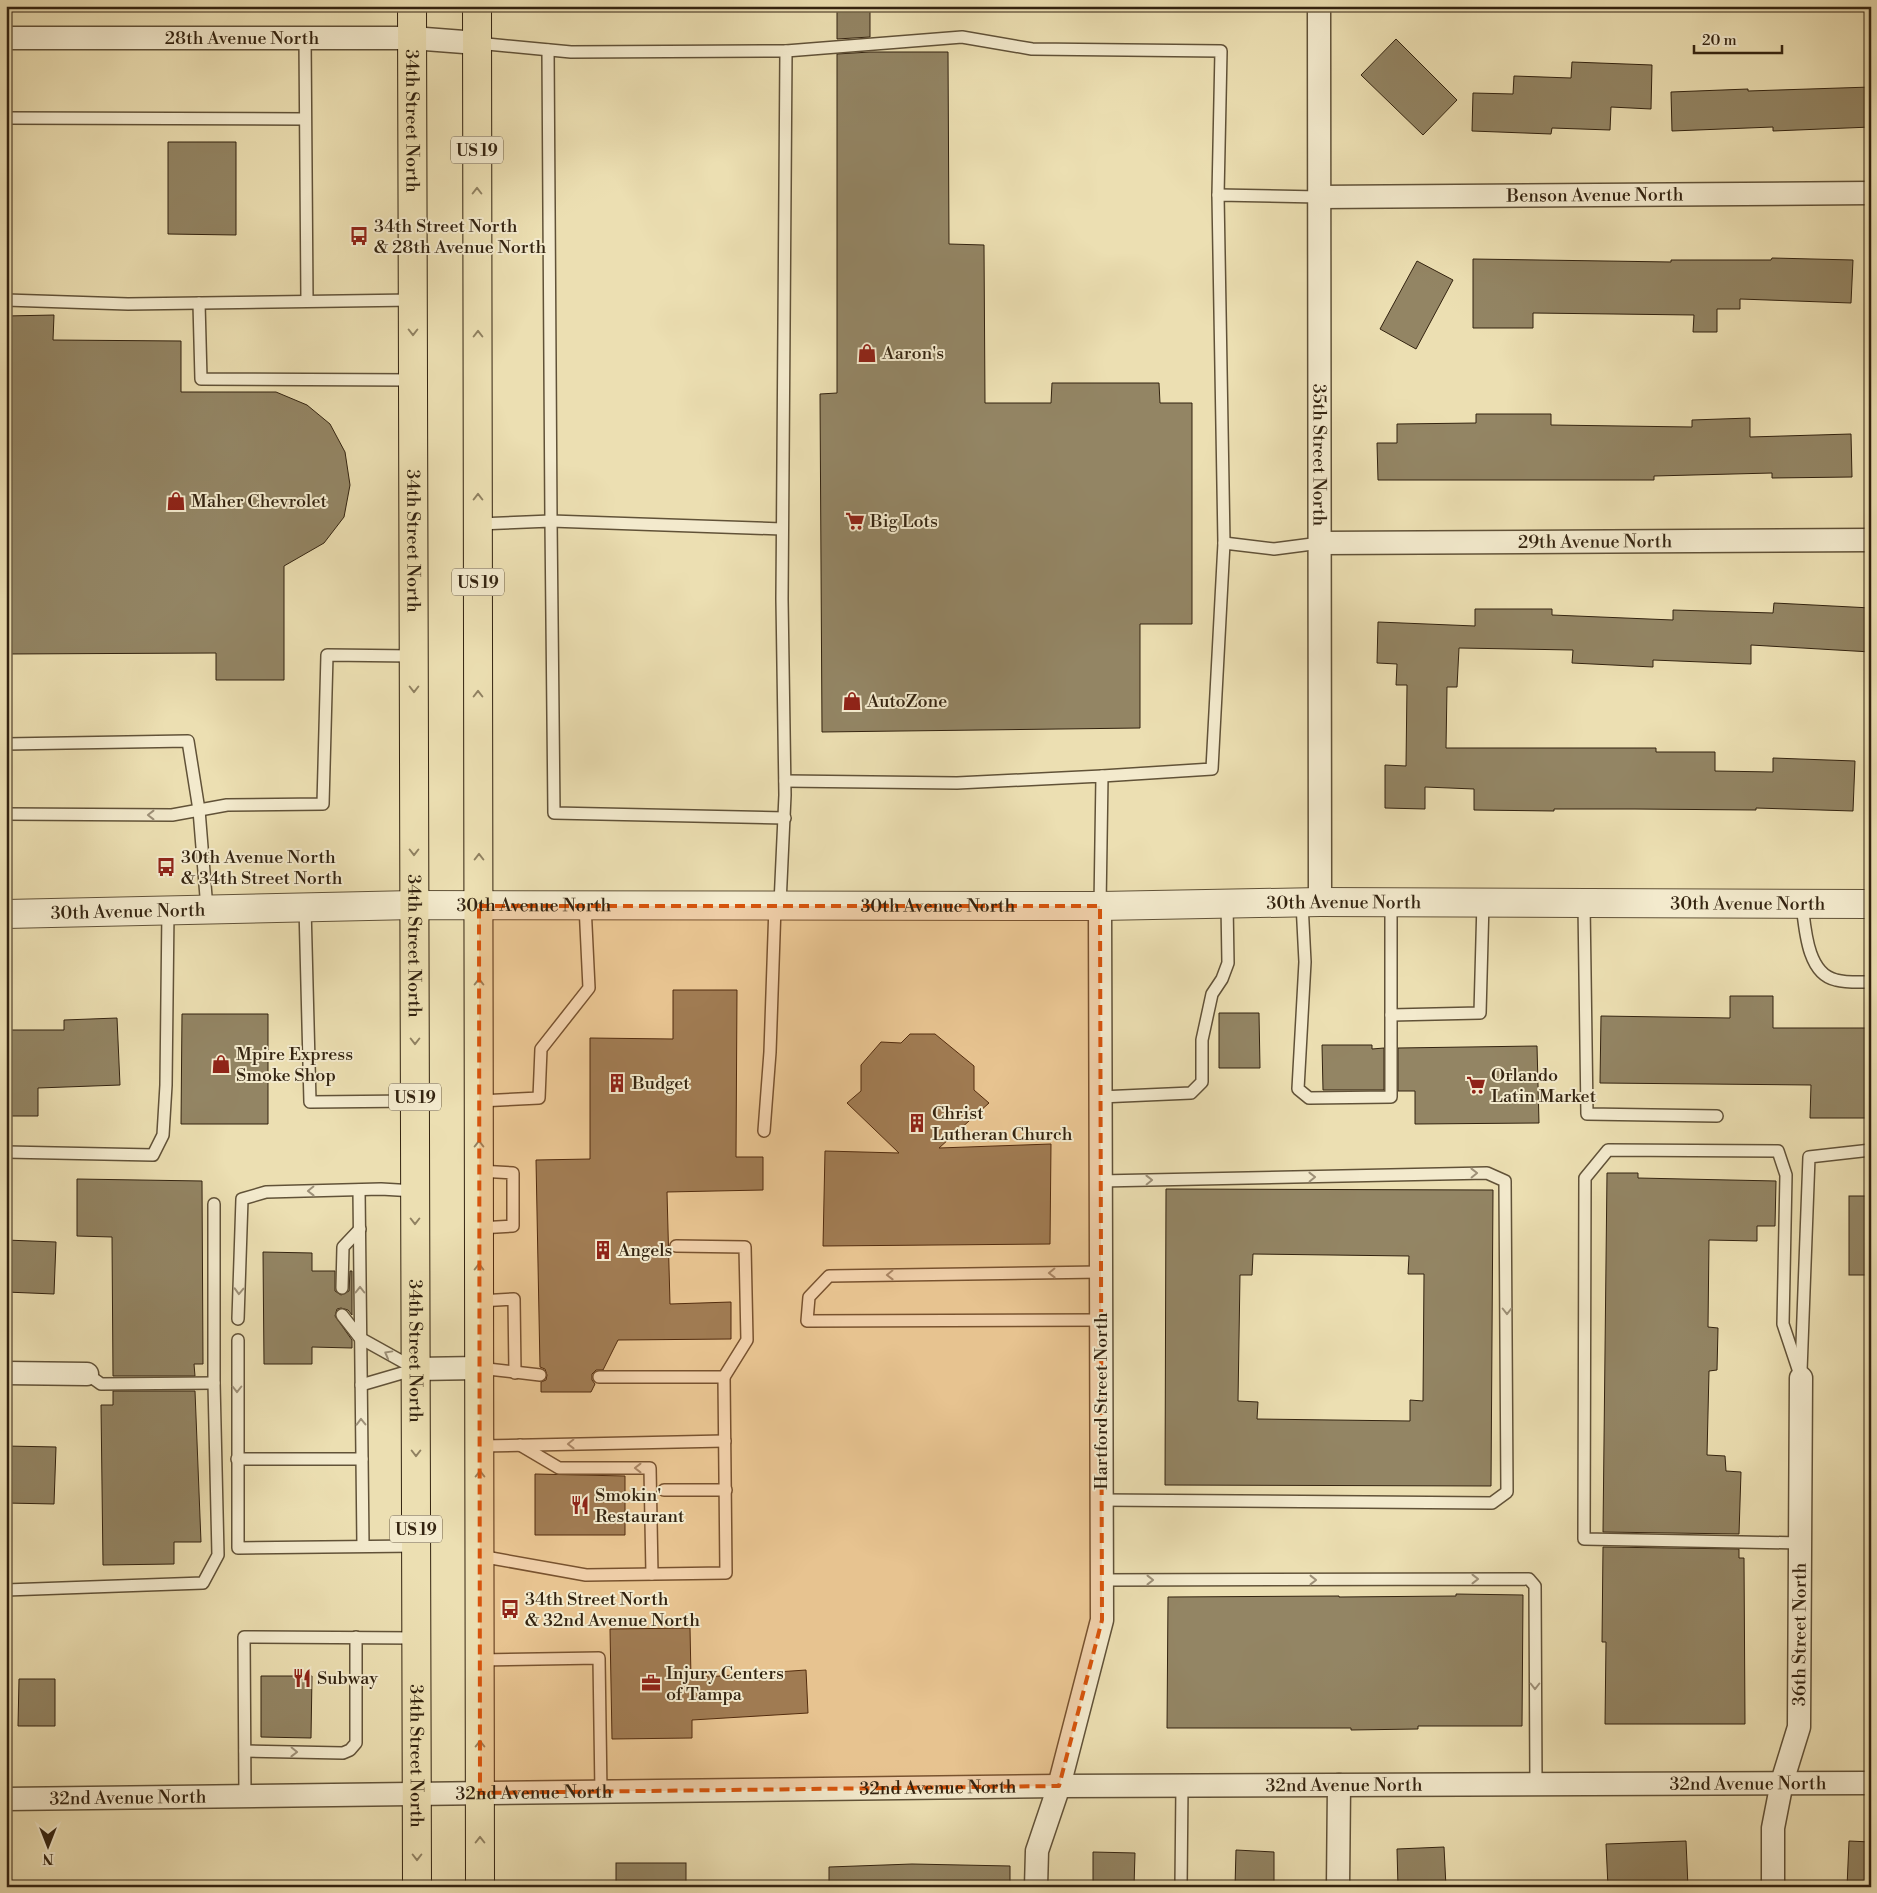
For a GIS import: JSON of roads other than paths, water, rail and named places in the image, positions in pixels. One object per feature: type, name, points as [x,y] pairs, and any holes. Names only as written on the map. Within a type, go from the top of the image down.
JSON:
[{"type":"highway","name":"34th Street North","points":[[412,6],[417,1887]]},
{"type":"highway","name":"US 19","points":[[477,6],[480,1887]]},
{"type":"street","name":"35th Street North","points":[[1311,902],[1320,543],[1319,6]]},
{"type":"street","name":"28th Avenue North","points":[[6,38],[412,38],[477,43]]},
{"type":"street","name":"Benson Avenue North","points":[[1319,197],[1871,193]]},
{"type":"street","name":"29th Avenue North","points":[[1320,543],[1871,540]]},
{"type":"street","name":"30th Avenue North","points":[[6,914],[414,905],[777,904],[1100,906],[1311,902],[1871,904]]},
{"type":"street","name":"Hartford Street North","points":[[1036,1887],[1037,1851],[1059,1786],[1102,1620],[1100,906]]},
{"type":"street","points":[[416,1369],[479,1368]]},
{"type":"street","points":[[6,1373],[86,1374]]},
{"type":"street","name":"36th Street North","points":[[1773,1887],[1773,1828],[1782,1782],[1800,1727],[1801,1378]]},
{"type":"street","name":"32nd Avenue North","points":[[6,1798],[1059,1786],[1871,1783]]},
{"type":"street","points":[[1338,1887],[1339,1785]]},
{"type":"lane","points":[[477,43],[571,52],[786,50],[962,37],[1032,49],[1222,50],[1218,195],[1224,543],[1212,769],[957,782],[786,781]]},
{"type":"lane","points":[[305,38],[307,302]]},
{"type":"lane","points":[[548,50],[554,813],[785,818]]},
{"type":"lane","points":[[764,1131],[786,781],[782,529],[786,50]]},
{"type":"lane","points":[[6,118],[305,118]]},
{"type":"lane","points":[[1218,195],[1319,197]]},
{"type":"lane","points":[[6,300],[128,304],[413,300]]},
{"type":"lane","points":[[199,303],[202,379],[413,380]]},
{"type":"lane","points":[[478,524],[551,522],[782,529]]},
{"type":"lane","points":[[1224,543],[1274,550],[1320,543]]},
{"type":"lane","points":[[6,814],[172,815],[227,805],[323,804],[327,655],[414,656]]},
{"type":"lane","points":[[6,744],[188,741],[199,810],[207,909]]},
{"type":"lane","points":[[1100,906],[1102,776]]},
{"type":"lane","points":[[1311,902],[1305,962],[1298,1089],[1309,1098],[1391,1097],[1391,903]]},
{"type":"lane","points":[[1391,1015],[1480,1013],[1483,902]]},
{"type":"lane","points":[[1100,1097],[1191,1093],[1202,1082],[1202,1040],[1210,1003],[1212,994],[1222,979],[1228,962],[1228,904]]},
{"type":"lane","points":[[1584,904],[1588,1114],[1717,1116]]},
{"type":"lane","points":[[1802,904],[1806,938],[1816,966],[1824,975],[1835,980],[1871,982]]},
{"type":"lane","points":[[479,1100],[539,1098],[541,1049],[589,988],[585,905]]},
{"type":"lane","points":[[305,907],[310,1102],[415,1102]]},
{"type":"lane","points":[[6,1152],[154,1155],[163,1135],[164,1125],[168,910]]},
{"type":"lane","points":[[1800,1543],[1584,1539],[1585,1178],[1608,1150],[1778,1151],[1786,1175],[1783,1324],[1801,1378]]},
{"type":"lane","points":[[1801,1378],[1809,1158],[1871,1150]]},
{"type":"lane","points":[[1100,1181],[1487,1173],[1505,1181],[1507,1482],[1507,1492],[1492,1503],[1101,1500]]},
{"type":"lane","points":[[359,1190],[363,1546]]},
{"type":"lane","points":[[238,1319],[242,1199],[266,1192],[415,1191]]},
{"type":"lane","points":[[6,1590],[203,1583],[218,1555],[214,1383],[214,1204]]},
{"type":"lane","points":[[342,1288],[343,1247],[360,1229]]},
{"type":"lane","points":[[480,1556],[586,1575],[726,1573],[724,1378],[747,1340],[745,1247],[676,1246]]},
{"type":"lane","points":[[1101,1272],[829,1276],[809,1297],[807,1320],[1101,1320]]},
{"type":"lane","points":[[479,1301],[514,1299],[515,1373]]},
{"type":"lane","points":[[342,1315],[360,1338],[416,1369]]},
{"type":"lane","points":[[238,1340],[238,1548],[416,1546]]},
{"type":"lane","points":[[479,1368],[540,1375]]},
{"type":"lane","points":[[361,1385],[416,1369]]},
{"type":"lane","points":[[86,1374],[101,1384],[214,1383]]},
{"type":"lane","points":[[599,1377],[724,1378]]},
{"type":"lane","points":[[480,1446],[725,1441]]},
{"type":"lane","points":[[520,1445],[558,1468],[650,1468],[652,1574]]},
{"type":"lane","points":[[237,1459],[362,1458]]},
{"type":"lane","points":[[664,1490],[726,1490]]},
{"type":"lane","points":[[1102,1580],[1529,1579],[1535,1586],[1536,1784]]},
{"type":"lane","points":[[245,1795],[244,1637],[416,1638]]},
{"type":"lane","points":[[245,1752],[343,1753],[350,1750],[356,1743],[356,1637]]},
{"type":"lane","points":[[480,1660],[599,1658],[600,1792]]},
{"type":"lane","points":[[1181,1886],[1182,1786]]},
{"type":"place","name":"34th Street North & 28th Avenue North","points":[[359,236]]},
{"type":"place","name":"Aaron's","points":[[867,353]]},
{"type":"place","name":"Maher Chevrolet","points":[[176,501]]},
{"type":"place","name":"Big Lots","points":[[855,521]]},
{"type":"place","name":"AutoZone","points":[[852,701]]},
{"type":"place","name":"30th Avenue North & 34th Street North","points":[[166,867]]},
{"type":"place","name":"Mpire Express Smoke Shop","points":[[221,1064]]},
{"type":"place","name":"Budget","points":[[617,1083]]},
{"type":"place","name":"Orlando Latin Market","points":[[1476,1085]]},
{"type":"place","name":"Christ Lutheran Church","points":[[917,1123]]},
{"type":"place","name":"Angels","points":[[603,1250]]},
{"type":"place","name":"Smokin' Restaurant","points":[[580,1505]]},
{"type":"place","name":"34th Street North & 32nd Avenue North","points":[[510,1609]]},
{"type":"place","name":"Subway","points":[[302,1678]]},
{"type":"place","name":"Injury Centers of Tampa","points":[[651,1683]]}]
